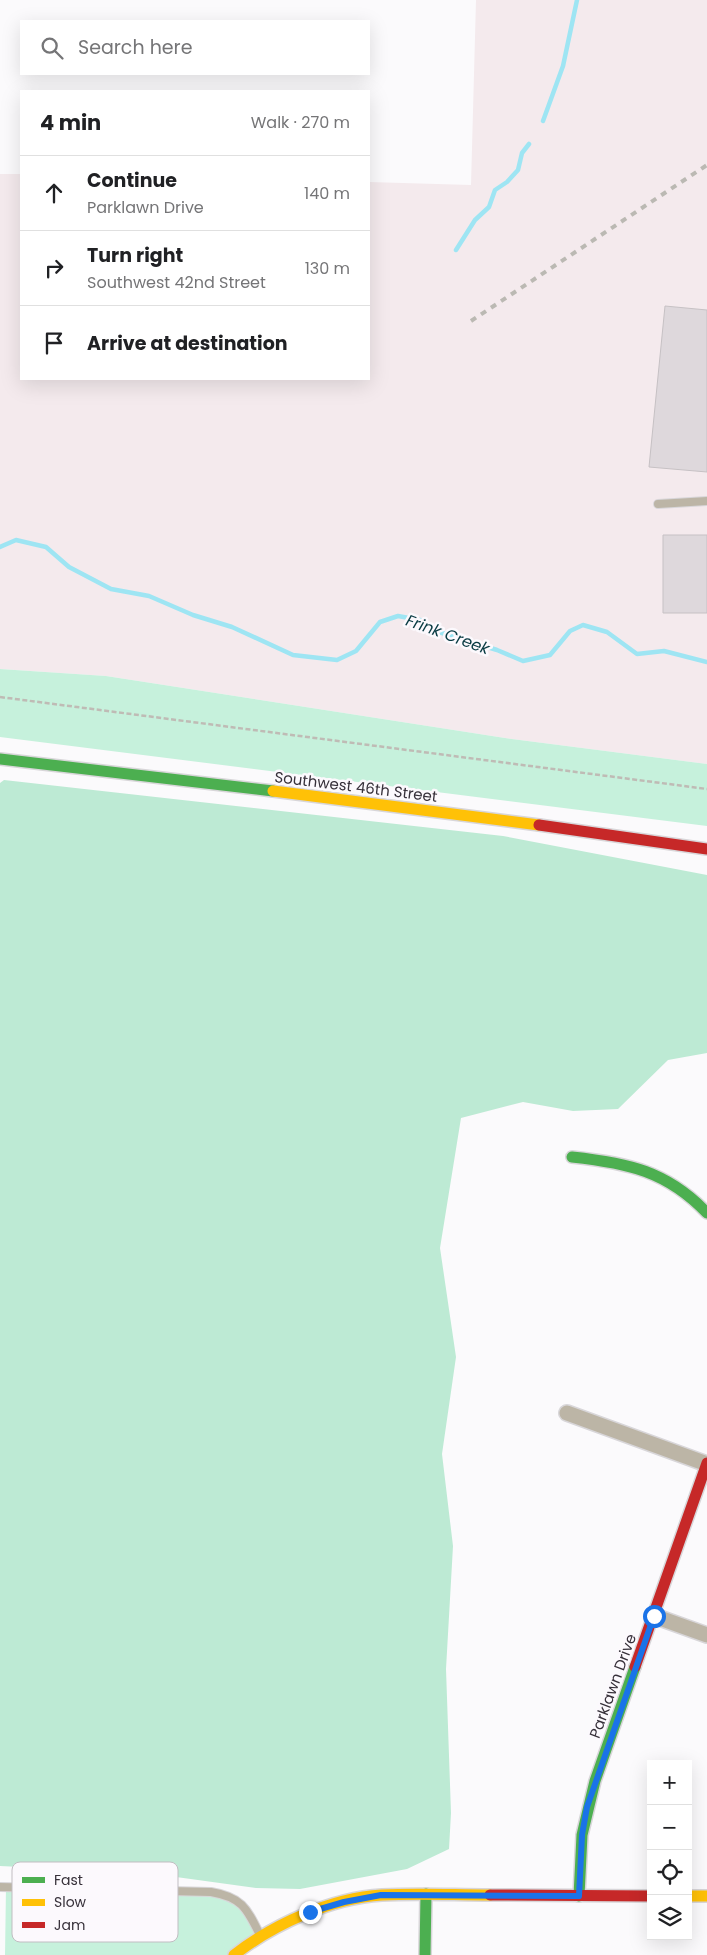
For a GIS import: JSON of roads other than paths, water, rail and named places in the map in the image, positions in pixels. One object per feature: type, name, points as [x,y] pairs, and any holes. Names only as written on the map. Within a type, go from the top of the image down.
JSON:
[{"type":"street","name":"Southwest 46th Street","points":[[0,759],[318,797],[707,849]]},
{"type":"street","points":[[572,1157],[620,1161],[636,1166],[666,1179],[680,1188],[707,1213]]},
{"type":"street","points":[[567,1413],[707,1463]]},
{"type":"street","name":"Parklawn Drive","points":[[579,1896],[582,1835],[587,1807],[707,1463]]},
{"type":"street","points":[[654,1616],[707,1635]]},
{"type":"street","points":[[425,1955],[426,1894]]},
{"type":"street","points":[[234,1955],[276,1927],[310,1912],[344,1902],[381,1895],[647,1896]]},
{"type":"street","points":[[692,1896],[707,1896]]},
{"type":"lane","points":[[658,504],[707,501]]},
{"type":"lane","points":[[178,1891],[211,1892],[229,1895],[243,1904],[261,1937]]},
{"type":"waterway","points":[[543,121],[563,66],[577,0]]},
{"type":"waterway","points":[[456,250],[475,220],[489,207],[495,190],[507,182],[518,170],[522,153],[529,144]]},
{"type":"waterway","name":"Frink Creek","points":[[0,547],[16,540],[46,547],[69,567],[111,589],[149,596],[193,615],[232,627],[293,655],[337,660],[356,651],[380,622],[398,616],[420,620],[439,632],[497,650],[523,661],[550,655],[570,631],[583,625],[607,632],[637,654],[664,651],[707,662]]},
{"type":"railway","points":[[471,321],[707,165]]}]
